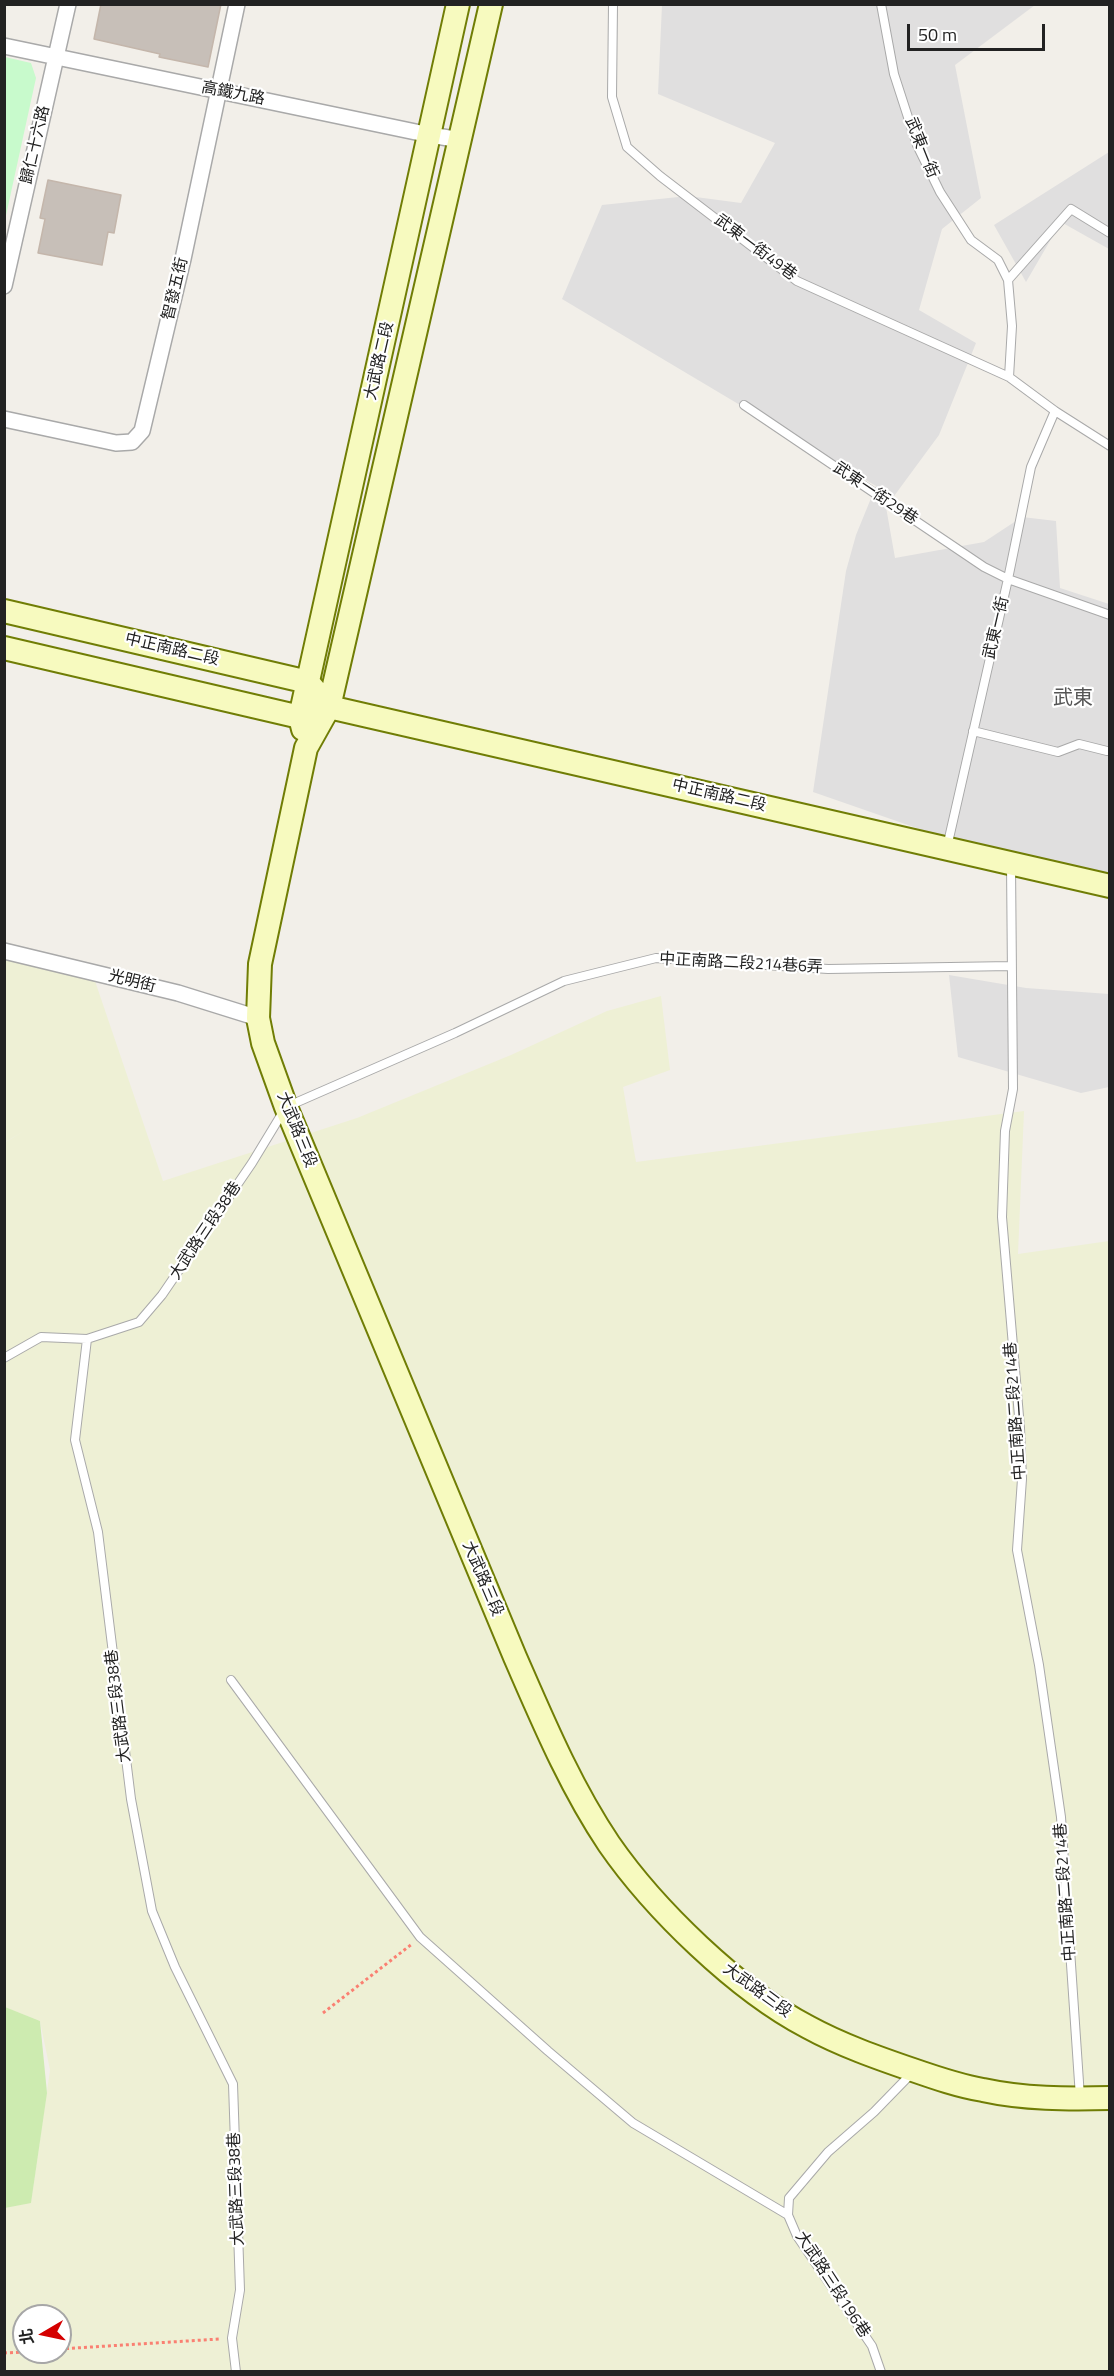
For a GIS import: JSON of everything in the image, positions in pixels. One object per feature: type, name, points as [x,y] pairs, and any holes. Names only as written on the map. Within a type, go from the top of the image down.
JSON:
[{"type":"street","name":"歸仁十六路","points":[[6,276],[68,4]]},
{"type":"street","name":"智發五街","points":[[4,419],[116,443],[132,441],[142,431],[183,259],[237,4]]},
{"type":"street","name":"大武路二段","points":[[300,717],[458,4]]},
{"type":"street","name":"大武路二段","points":[[329,707],[491,4]]},
{"type":"street","name":"高鐵九路","points":[[4,46],[218,92],[461,140]]},
{"type":"street","name":"中正南路二段","points":[[4,611],[308,682]]},
{"type":"street","points":[[4,648],[300,717],[329,707],[308,682]]},
{"type":"street","name":"中正南路二段","points":[[329,707],[1110,886]]},
{"type":"street","name":"大武路三段","points":[[329,707],[306,748],[263,946],[258,993],[258,1018],[262,1043],[286,1107],[515,1658],[569,1776],[610,1845],[641,1885],[698,1946],[775,2007],[807,2027],[877,2058],[946,2082],[984,2091],[1031,2097],[1110,2098]]},
{"type":"street","name":"大武路三段","points":[[300,717],[306,748]]},
{"type":"street","name":"光明街","points":[[4,951],[178,993],[258,1018]]},
{"type":"lane","name":"武東一街49巷","points":[[613,4],[612,97],[627,147],[660,176],[797,280],[1009,377],[1055,411],[1110,446]]},
{"type":"lane","name":"武東一街","points":[[881,4],[894,74],[917,145],[940,192],[971,240],[998,260],[1008,280],[1012,326],[1009,377]]},
{"type":"lane","points":[[1008,280],[1071,209],[1110,233]]},
{"type":"lane","name":"武東一街29巷","points":[[744,405],[975,561],[1008,579],[1110,615]]},
{"type":"lane","name":"武東一街","points":[[947,848],[1031,467],[1055,411]]},
{"type":"lane","points":[[974,732],[1058,752],[1079,744],[1107,751]]},
{"type":"lane","name":"中正南路二段214巷","points":[[1011,864],[1013,1089],[1005,1131],[1002,1217],[1020,1428],[1022,1479],[1017,1550],[1039,1665],[1061,1817],[1080,2099]]},
{"type":"lane","name":"中正南路二段214巷6弄","points":[[286,1107],[455,1033],[564,981],[656,958],[828,969],[1011,966]]},
{"type":"lane","name":"大武路三段38巷","points":[[236,2372],[232,2338],[240,2290],[234,2084],[214,2049],[175,1967],[152,1911],[131,1799],[98,1532],[75,1440],[87,1339],[139,1322],[162,1295],[252,1163],[286,1107]]},
{"type":"lane","points":[[4,1358],[42,1337],[87,1339]]},
{"type":"lane","points":[[231,1680],[420,1937],[633,2123],[788,2215]]},
{"type":"lane","name":"大武路三段196巷","points":[[881,2372],[872,2346],[797,2236],[788,2215],[789,2198],[828,2152],[874,2112],[915,2070]]},
{"type":"path","points":[[323,2013],[420,1937]]},
{"type":"path","points":[[72,2348],[232,2338]]},
{"type":"shaded area","points":[[662,5],[1035,5],[955,65],[981,198],[942,229],[919,310],[976,343],[939,435],[886,507],[895,558],[984,542],[1022,517],[1056,521],[1060,588],[1109,604],[1109,886],[1003,858],[813,792],[846,571],[856,535],[876,486],[562,299],[602,205],[688,196],[741,203],[775,143],[658,94]]},
{"type":"shaded area","points":[[1109,152],[1109,249],[1061,222],[1026,282],[994,225]]},
{"type":"shaded area","points":[[949,975],[1026,988],[1109,994],[1109,1087],[1081,1093],[958,1057]]},
{"type":"green space","points":[[5,57],[31,63],[36,78],[5,220]]},
{"type":"green space","points":[[5,959],[95,981],[163,1181],[357,1118],[511,1055],[607,1011],[661,996],[670,1070],[623,1087],[636,1162],[1024,1111],[1018,1254],[1109,1241],[1109,2371],[5,2371],[5,2208],[31,2202],[50,2070],[40,2021],[4,2007],[4,1143],[24,1131],[5,1142]]},
{"type":"green space","points":[[5,2007],[40,2021],[47,2093],[31,2203],[5,2208]]},
{"type":"building","points":[[101,4],[221,4],[208,67],[159,57],[160,54],[94,39]]},
{"type":"building","points":[[48,180],[121,195],[114,233],[108,232],[102,265],[38,253],[45,219],[40,218]]},
{"type":"district","name":"武東","points":[[1073,699]]}]
